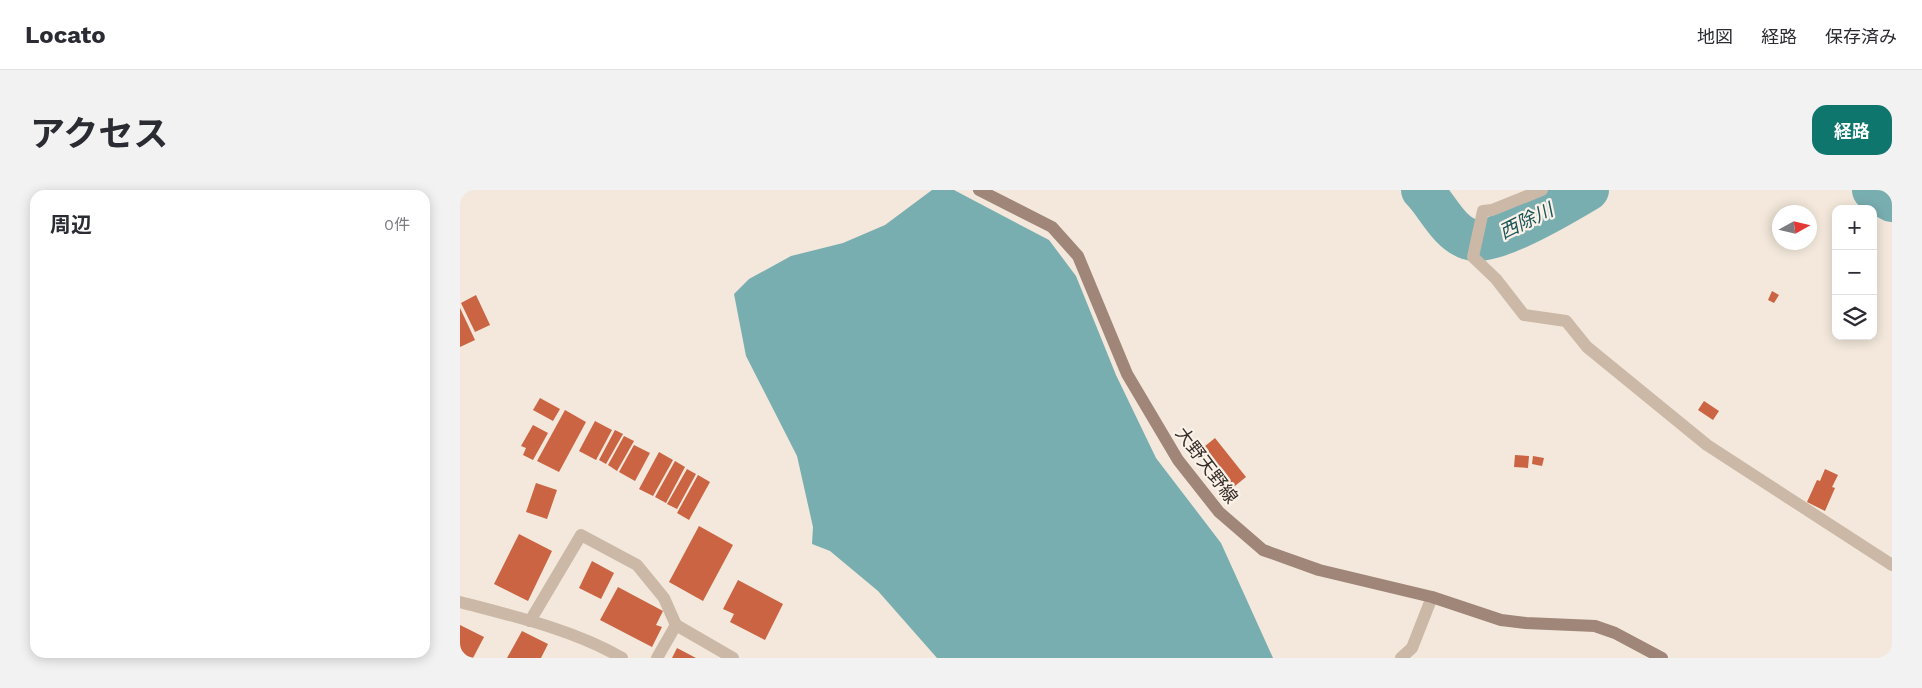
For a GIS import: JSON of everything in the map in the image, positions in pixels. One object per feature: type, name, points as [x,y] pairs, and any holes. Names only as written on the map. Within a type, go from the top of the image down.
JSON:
[{"type":"main road","name":"大野天野線","points":[[979,190],[1052,227],[1078,256],[1127,374],[1178,460],[1218,512],[1263,550],[1318,570],[1432,597],[1501,620],[1595,626],[1614,632],[1662,658]]},
{"type":"street","points":[[1542,190],[1492,210],[1483,211],[1473,257],[1496,279],[1524,315],[1566,321],[1587,347],[1707,445],[1892,566]]},
{"type":"street","points":[[530,621],[580,535],[637,566],[664,598],[676,625],[733,658]]},
{"type":"street","points":[[1401,658],[1412,648],[1432,597]]},
{"type":"street","points":[[460,602],[530,621],[604,648],[622,658]]},
{"type":"street","points":[[657,658],[676,625]]},
{"type":"water","points":[[932,190],[954,190],[1049,240],[1076,276],[1116,375],[1156,458],[1221,543],[1273,658],[937,658],[878,591],[830,551],[812,544],[813,527],[797,456],[746,356],[734,294],[749,279],[791,256],[843,243],[885,225]]},
{"type":"building","points":[[1772,291],[1779,295],[1774,303],[1768,300]]},
{"type":"building","points":[[476,295],[490,325],[475,332],[461,303]]},
{"type":"building","points":[[460,308],[475,340],[460,347]]},
{"type":"building","points":[[540,398],[560,409],[553,421],[533,410]]},
{"type":"building","points":[[1704,401],[1719,411],[1713,420],[1698,410]]},
{"type":"building","points":[[565,410],[586,422],[559,472],[537,461]]},
{"type":"building","points":[[595,421],[612,430],[596,460],[579,451]]},
{"type":"building","points":[[533,425],[548,433],[533,460],[523,455],[526,448],[521,446]]},
{"type":"building","points":[[615,430],[623,434],[606,464],[599,460]]},
{"type":"building","points":[[624,436],[634,441],[617,471],[608,465]]},
{"type":"building","points":[[1215,438],[1246,477],[1230,490],[1199,451]]},
{"type":"building","points":[[634,445],[650,453],[635,481],[619,472]]},
{"type":"building","points":[[659,452],[673,460],[653,496],[639,489]]},
{"type":"building","points":[[1515,455],[1529,456],[1528,468],[1514,467]]},
{"type":"building","points":[[1533,456],[1544,458],[1542,466],[1532,464]]},
{"type":"building","points":[[675,461],[685,467],[666,503],[655,497]]},
{"type":"building","points":[[687,469],[696,474],[677,509],[667,504]]},
{"type":"building","points":[[1825,469],[1838,475],[1832,487],[1835,488],[1825,511],[1807,502],[1817,480],[1820,481]]},
{"type":"building","points":[[698,475],[710,482],[689,520],[677,513]]},
{"type":"building","points":[[536,483],[557,490],[547,519],[526,512]]},
{"type":"building","points":[[699,526],[733,545],[703,601],[669,582]]},
{"type":"building","points":[[519,534],[552,551],[528,601],[494,584]]},
{"type":"building","points":[[592,561],[614,573],[601,599],[579,588]]},
{"type":"building","points":[[738,580],[783,604],[765,640],[730,622],[734,614],[723,609]]},
{"type":"building","points":[[618,587],[663,611],[656,625],[662,627],[652,647],[600,620]]},
{"type":"building","points":[[460,625],[484,637],[473,658],[460,658]]},
{"type":"building","points":[[522,631],[548,644],[541,658],[507,658]]},
{"type":"building","points":[[677,648],[696,658],[672,658]]},
{"type":"waterway","name":"西除川","points":[[1422,190],[1455,231],[1469,239],[1480,240],[1494,237],[1529,223],[1588,190]]},
{"type":"waterway","name":"西除川","points":[[1873,190],[1892,201]]}]
